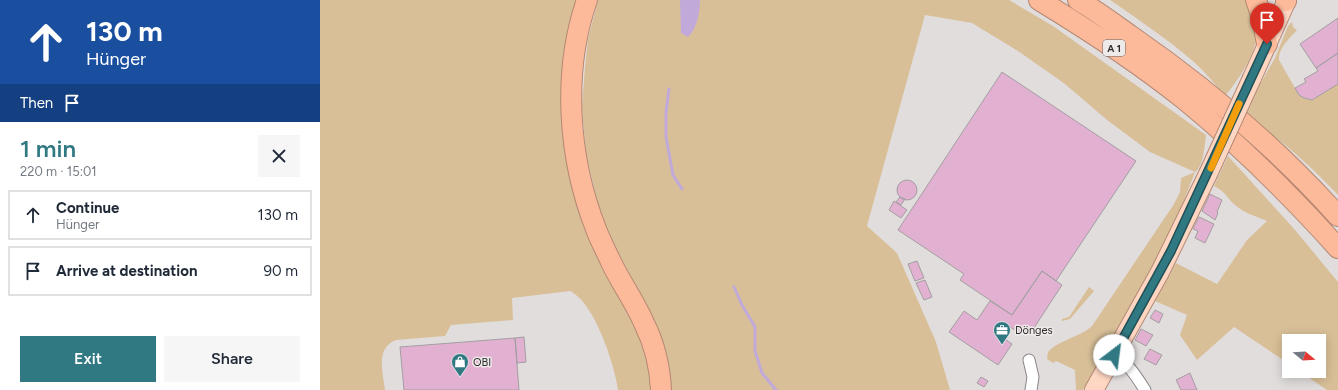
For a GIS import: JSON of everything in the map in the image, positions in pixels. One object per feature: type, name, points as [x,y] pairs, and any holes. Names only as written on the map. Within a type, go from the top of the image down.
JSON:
[{"type":"highway","points":[[587,0],[575,51],[572,84],[574,137],[580,172],[587,202],[596,230],[612,264],[644,323],[654,349],[661,390]]},
{"type":"highway","name":"A 1","points":[[1040,0],[1108,44],[1185,100],[1266,172],[1302,208],[1338,248]]},
{"type":"highway","name":"A 1","points":[[1078,0],[1152,51],[1195,83],[1273,151],[1320,196],[1338,216]]},
{"type":"highway","points":[[1256,0],[1262,17],[1267,44]]},
{"type":"main road","points":[[1094,390],[1160,272],[1208,174],[1286,0]]},
{"type":"street","points":[[1114,355],[1131,369],[1145,390]]},
{"type":"street","points":[[1029,360],[1033,377],[1031,390]]},
{"type":"shaded area","points":[[320,0],[577,0],[568,30],[563,108],[647,354],[653,390],[618,390],[613,366],[602,335],[595,321],[579,297],[570,291],[512,298],[513,320],[451,325],[445,336],[396,340],[389,344],[383,355],[382,369],[385,390],[320,390]]},
{"type":"shaded area","points":[[598,0],[1009,0],[1053,26],[1206,135],[1202,161],[1198,170],[1195,172],[1150,152],[1107,120],[1065,84],[1018,51],[972,23],[925,15],[867,226],[897,253],[936,342],[950,390],[670,390],[615,255],[599,208],[586,154],[582,107],[585,67],[588,39]]},
{"type":"shaded area","points":[[680,0],[700,0],[699,14],[696,25],[688,37],[681,33]]},
{"type":"shaded area","points":[[1110,0],[1250,0],[1257,28],[1255,46],[1247,64],[1237,80],[1226,95],[1224,95],[1195,63],[1175,46]]},
{"type":"shaded area","points":[[1292,22],[1293,27],[1297,30],[1282,47],[1279,60],[1299,95],[1312,100],[1338,84],[1338,195],[1294,152],[1246,115],[1259,86],[1275,58],[1288,26]]},
{"type":"shaded area","points":[[1228,156],[1296,231],[1338,282],[1338,390],[1327,390],[1309,378],[1326,378],[1326,334],[1282,334],[1282,359],[1234,327],[1197,360],[1180,335],[1187,315],[1155,301],[1176,263],[1217,284],[1247,240],[1267,221],[1239,208],[1224,193],[1214,186]]},
{"type":"shaded area","points":[[1195,172],[1183,203],[1135,299],[1083,390],[1076,390],[1075,370],[1056,361],[1053,363],[1047,359],[1048,352],[1058,344],[1092,326],[1174,204],[1180,192],[1181,178]]},
{"type":"shaded area","points":[[1089,287],[1094,291],[1070,319],[1062,321],[1062,319],[1069,317]]},
{"type":"building","points":[[1338,18],[1338,53],[1316,68],[1300,44]]},
{"type":"building","points":[[1338,53],[1338,84],[1312,100],[1299,95],[1295,88],[1306,82],[1304,79],[1318,71],[1316,68]]},
{"type":"building","points":[[1002,72],[1136,161],[1056,281],[1042,271],[1012,315],[960,280],[964,274],[898,230]]},
{"type":"building","points":[[907,180],[914,183],[917,190],[914,197],[907,200],[900,197],[897,190],[900,183]]},
{"type":"building","points":[[1210,194],[1222,200],[1215,220],[1202,211]]},
{"type":"building","points":[[900,197],[905,199],[901,205],[896,202]]},
{"type":"building","points":[[894,201],[907,210],[901,218],[889,210]]},
{"type":"building","points":[[1199,217],[1214,224],[1205,243],[1195,238],[1198,231],[1193,229]]},
{"type":"building","points":[[917,261],[924,278],[915,281],[908,264]]},
{"type":"building","points":[[1042,271],[1062,285],[1030,334],[1022,329],[1019,333],[1006,324],[1004,327],[1007,329],[1003,334],[1001,332],[999,335],[1012,344],[998,365],[949,332],[964,311],[977,320],[990,301],[1012,315]]},
{"type":"building","points":[[925,280],[932,297],[924,300],[916,283]]},
{"type":"building","points":[[1155,310],[1163,314],[1159,323],[1150,318]]},
{"type":"building","points":[[1141,329],[1153,335],[1146,346],[1135,340]]},
{"type":"building","points":[[524,337],[526,362],[517,363],[515,338]]},
{"type":"building","name":"OBI","points":[[515,338],[519,390],[404,390],[400,347]]},
{"type":"building","points":[[1150,349],[1162,355],[1156,365],[1144,359]]},
{"type":"building","points":[[1190,373],[1197,390],[1181,390],[1176,380]]},
{"type":"building","points":[[981,377],[988,381],[984,387],[977,383]]},
{"type":"waterway","points":[[669,89],[666,112],[666,137],[673,175],[682,189]]},
{"type":"waterway","points":[[734,287],[742,305],[755,327],[755,351],[762,373],[776,390]]},
{"type":"slow traffic","points":[[1211,168],[1239,104]]},
{"type":"place","name":"Dönges","points":[[1002,345]]},
{"type":"place","name":"OBI","points":[[460,377]]},
{"type":"route","points":[[1114,355],[1145,301],[1171,251],[1267,44]]}]
